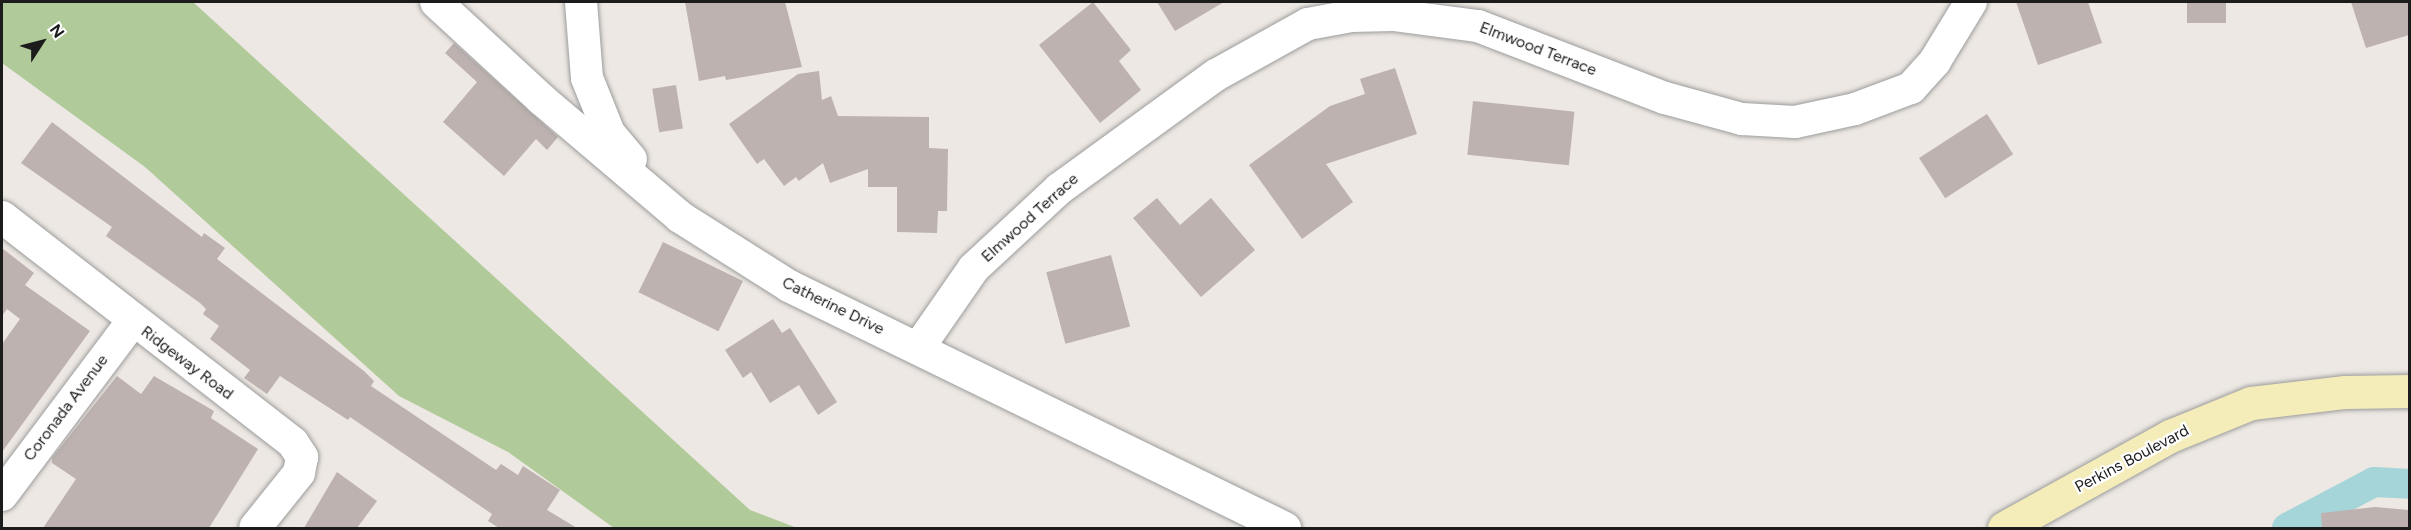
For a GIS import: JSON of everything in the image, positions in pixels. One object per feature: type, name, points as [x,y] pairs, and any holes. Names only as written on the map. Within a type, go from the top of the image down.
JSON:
[{"type":"street","name":"Catherine Drive","points":[[436,2],[541,99],[680,217],[789,286],[1285,528]]},
{"type":"street","points":[[581,2],[587,78],[609,133],[680,217]]},
{"type":"street","name":"Elmwood Terrace","points":[[918,347],[974,268],[1059,189],[1216,75],[1308,24],[1351,16],[1393,15],[1478,26],[1665,98],[1742,118],[1795,122],[1855,109],[1911,88],[1935,61],[1971,2]]},
{"type":"street","name":"Ridgeway Road","points":[[2,217],[132,322],[292,443],[302,457],[299,473],[255,528]]},
{"type":"street","name":"Coronada Avenue","points":[[2,495],[132,322]]},
{"type":"street","name":"Perkins Boulevard","points":[[2004,528],[2170,435],[2251,403],[2345,392],[2409,391]]},
{"type":"green space","points":[[2,2],[193,2],[750,510],[797,528],[614,528],[508,452],[399,396],[145,167],[2,63]]},
{"type":"building","points":[[685,2],[785,2],[802,67],[726,80],[725,76],[699,81]]},
{"type":"building","points":[[1093,2],[1131,50],[1119,61],[1141,90],[1100,123],[1039,45]]},
{"type":"building","points":[[1157,2],[1224,2],[1175,31]]},
{"type":"building","points":[[2016,2],[2088,2],[2102,43],[2038,65]]},
{"type":"building","points":[[2187,2],[2226,2],[2226,23],[2187,23]]},
{"type":"building","points":[[2351,2],[2409,2],[2409,35],[2366,48]]},
{"type":"building","points":[[454,43],[558,137],[547,150],[536,139],[504,176],[443,122],[477,82],[445,53]]},
{"type":"building","points":[[1395,68],[1417,134],[1326,164],[1353,202],[1302,239],[1249,165],[1330,106],[1365,94],[1360,79]]},
{"type":"building","points":[[819,71],[822,100],[831,96],[838,116],[929,117],[929,148],[948,149],[947,211],[938,211],[937,233],[897,232],[897,187],[868,187],[868,169],[830,183],[823,163],[799,181],[796,177],[784,186],[764,159],[757,164],[729,124],[798,74]]},
{"type":"building","points":[[676,85],[683,128],[659,132],[652,89]]},
{"type":"building","points":[[1473,101],[1574,112],[1569,165],[1467,155]]},
{"type":"building","points":[[1987,114],[2013,154],[1945,198],[1919,158]]},
{"type":"building","points":[[52,122],[202,237],[204,233],[225,248],[217,259],[364,371],[374,381],[371,386],[496,470],[501,464],[518,475],[523,466],[560,490],[547,510],[577,528],[499,528],[488,521],[492,514],[350,417],[348,420],[280,376],[267,394],[244,378],[250,370],[210,339],[219,326],[203,314],[206,309],[200,303],[106,236],[112,227],[21,163]]},
{"type":"building","points":[[1157,198],[1180,225],[1211,198],[1255,250],[1201,297],[1133,218]]},
{"type":"building","points":[[663,242],[743,281],[718,331],[638,292]]},
{"type":"building","points":[[2,248],[34,273],[25,285],[90,331],[2,452],[2,344],[20,319],[7,309],[2,316]]},
{"type":"building","points":[[1111,255],[1130,326],[1065,344],[1046,272]]},
{"type":"building","points":[[773,319],[782,333],[790,328],[837,402],[818,415],[799,385],[770,403],[751,372],[743,378],[725,350]]},
{"type":"building","points":[[117,376],[141,394],[154,376],[214,411],[211,418],[258,449],[209,528],[43,528],[76,479],[52,463],[52,458]]},
{"type":"building","points":[[337,472],[377,501],[357,528],[304,528]]},
{"type":"building","points":[[2375,507],[2409,510],[2409,528],[2322,528],[2321,513]]},
{"type":"waterway","points":[[2287,528],[2374,482],[2410,484]]}]
